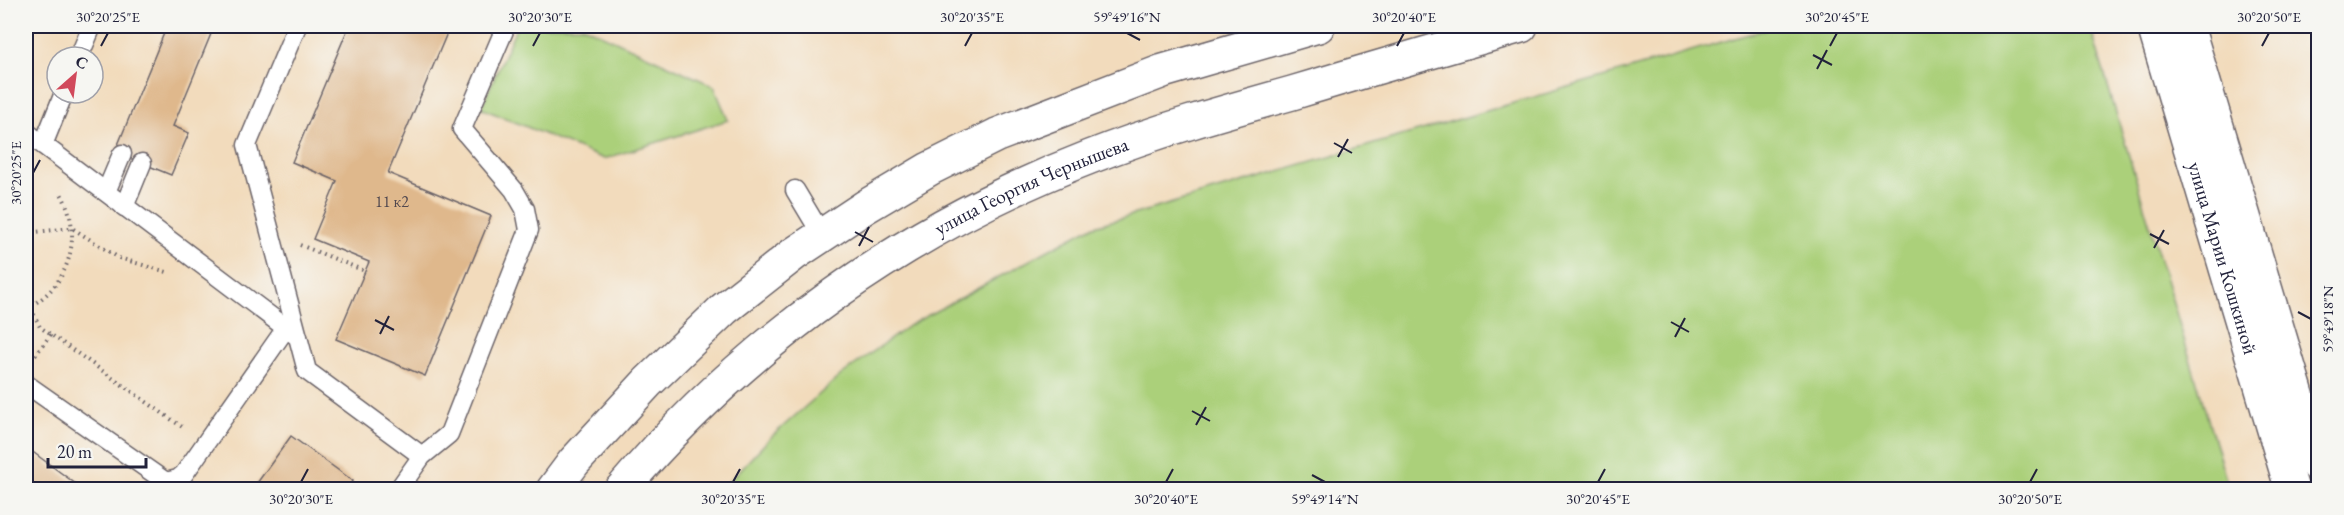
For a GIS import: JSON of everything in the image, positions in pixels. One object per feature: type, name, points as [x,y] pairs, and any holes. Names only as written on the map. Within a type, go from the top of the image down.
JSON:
[{"type":"street","points":[[553,489],[574,462],[648,382],[723,309],[822,235],[929,170],[997,135],[1163,72],[1318,26]]},
{"type":"street","name":"улица Георгия Чернышева","points":[[621,489],[716,388],[809,312],[868,269],[921,236],[987,202],[1087,158],[1171,127],[1521,26]]},
{"type":"street","name":"улица Марии Кошкиной","points":[[2154,26],[2292,489]]},
{"type":"street","name":"улица Марии Кошкиной","points":[[2187,26],[2319,465]]},
{"type":"lane","points":[[84,45],[92,26]]},
{"type":"lane","points":[[297,26],[248,145],[292,333],[307,371],[423,456]]},
{"type":"lane","points":[[398,489],[423,456],[448,434],[529,230],[525,209],[514,190],[462,129],[506,26]]},
{"type":"lane","points":[[43,145],[59,105]]},
{"type":"lane","points":[[26,132],[292,333]]},
{"type":"lane","points":[[106,192],[122,154]]},
{"type":"lane","points":[[124,207],[142,163]]},
{"type":"lane","points":[[795,190],[822,235]]},
{"type":"lane","points":[[26,384],[166,483],[178,479],[292,333]]},
{"type":"path","points":[[27,307],[50,291],[60,278],[70,254],[72,228],[66,202],[56,187]]},
{"type":"path","points":[[26,233],[72,228],[118,258],[173,273]]},
{"type":"path","points":[[300,254],[297,243],[365,271]]},
{"type":"path","points":[[26,298],[27,307],[40,327],[205,443]]},
{"type":"path","points":[[26,362],[33,360],[51,334]]},
{"type":"green space","points":[[517,26],[583,26],[714,86],[728,120],[604,159],[481,108]]},
{"type":"green space","points":[[1776,26],[2090,26],[2229,489],[722,489],[770,438],[841,375],[910,325],[1091,227]]},
{"type":"building","points":[[167,26],[189,26],[211,34],[173,126],[189,133],[171,175],[115,152]]},
{"type":"building","points":[[349,26],[450,26],[388,173],[491,216],[425,376],[336,339],[369,262],[313,239],[337,181],[292,162]]},
{"type":"building","points":[[291,436],[353,481],[347,490],[252,490]]},
{"type":"building","points":[[26,447],[84,490],[26,490]]}]
